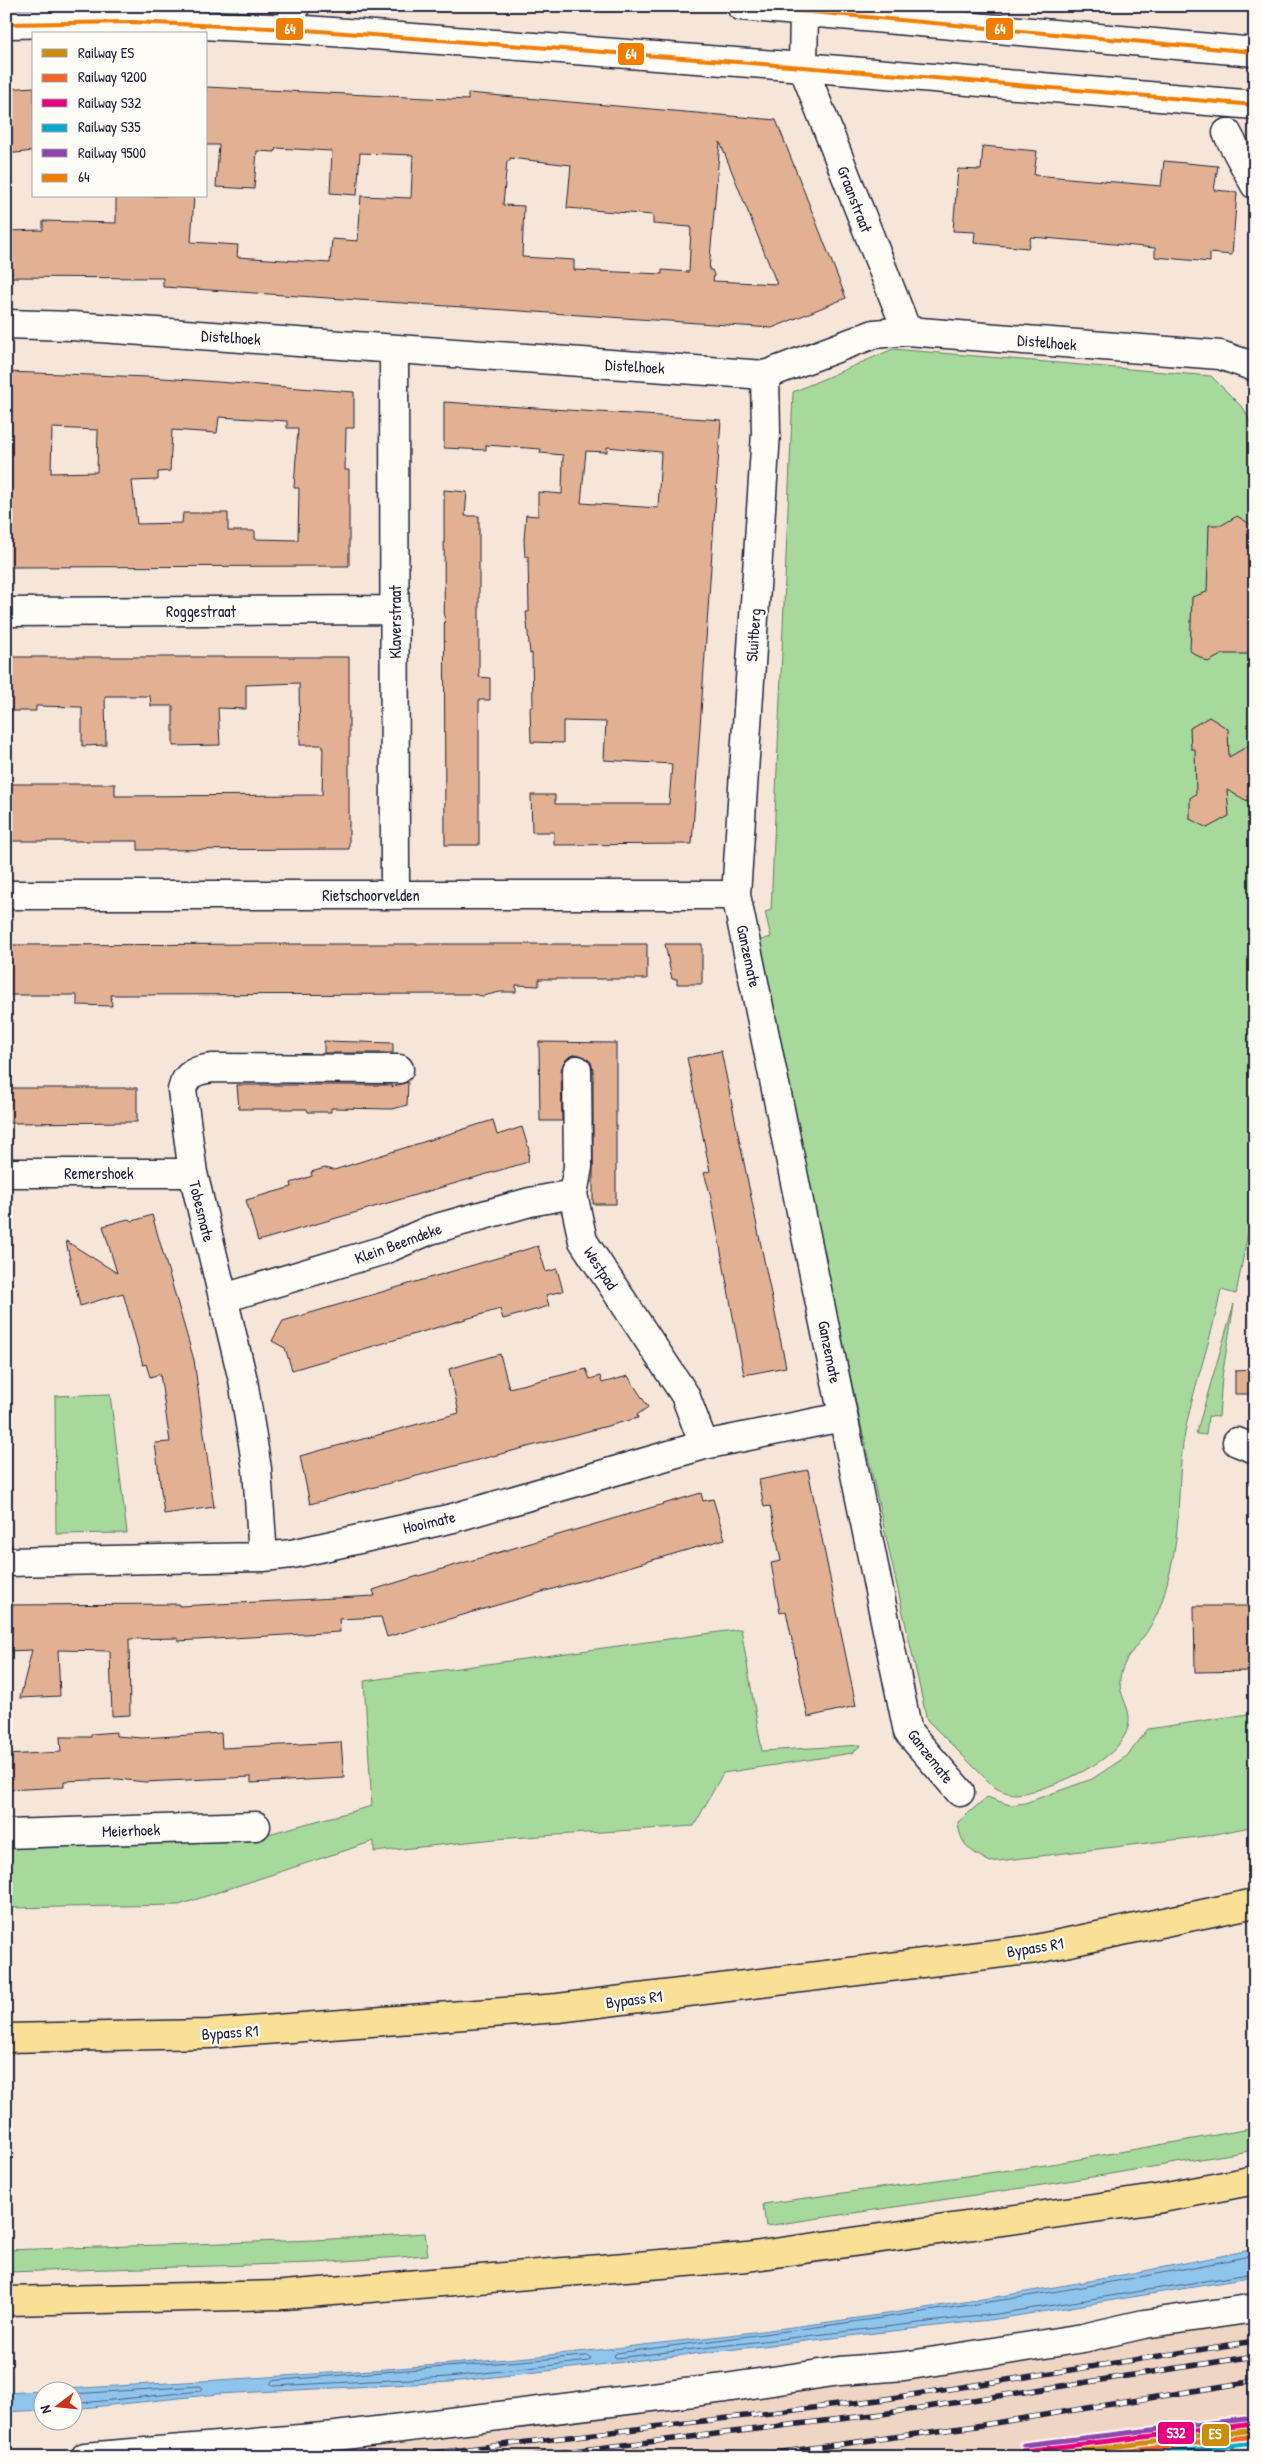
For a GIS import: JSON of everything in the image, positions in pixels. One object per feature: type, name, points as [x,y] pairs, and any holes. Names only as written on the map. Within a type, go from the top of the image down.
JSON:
[{"type":"highway","name":"Bypass R1","points":[[6,2038],[209,2034],[558,2008],[1036,1949],[1255,1903]]},
{"type":"highway","points":[[6,2301],[284,2295],[747,2257],[1157,2199],[1255,2180]]},
{"type":"street","points":[[741,6],[1255,52]]},
{"type":"street","points":[[803,67],[804,12]]},
{"type":"street","points":[[6,24],[293,18],[803,67],[1255,105]]},
{"type":"street","name":"Graanstraat","points":[[803,67],[907,331]]},
{"type":"street","points":[[1227,133],[1255,185]]},
{"type":"street","name":"Distelhoek","points":[[6,324],[72,326],[766,375],[874,334],[907,331],[1220,355],[1255,367]]},
{"type":"street","name":"Klaverstraat","points":[[394,349],[395,895]]},
{"type":"street","name":"Sluitberg","points":[[736,895],[766,433],[766,375]]},
{"type":"street","name":"Roggestraat","points":[[6,612],[395,610]]},
{"type":"street","name":"Rietschoorvelden","points":[[6,895],[736,895]]},
{"type":"street","name":"Ganzemate","points":[[736,895],[810,1247],[842,1417],[908,1732],[960,1792]]},
{"type":"street","name":"Tobesmate","points":[[262,1557],[257,1469],[243,1380],[193,1173],[182,1090],[184,1080],[190,1074],[213,1068],[399,1069]]},
{"type":"street","name":"Westpad","points":[[576,1070],[578,1168],[573,1194],[583,1241],[685,1395],[704,1445]]},
{"type":"street","name":"Remershoek","points":[[6,1173],[193,1173]]},
{"type":"street","name":"Klein Beemdeke","points":[[224,1298],[384,1250],[430,1230],[530,1202],[573,1194]]},
{"type":"street","name":"Hooimate","points":[[6,1562],[262,1557],[292,1554],[453,1518],[704,1445],[842,1417]]},
{"type":"street","name":"Meierhoek","points":[[6,1834],[256,1826]]},
{"type":"street","points":[[86,2457],[336,2436],[724,2388],[840,2371],[904,2366],[1083,2338],[1144,2324],[1255,2308]]},
{"type":"shaded area","points":[[1255,2319],[1255,2457],[178,2457]]},
{"type":"green space","points":[[6,6],[160,6],[160,10],[6,14]]},
{"type":"green space","points":[[173,6],[238,6],[238,13],[173,11]]},
{"type":"green space","points":[[893,349],[1211,376],[1244,409],[1255,432],[1255,1198],[1236,1294],[1221,1290],[1191,1405],[1183,1444],[1176,1541],[1170,1572],[1154,1619],[1130,1654],[1121,1673],[1121,1692],[1129,1715],[1126,1733],[1111,1752],[1087,1769],[1056,1784],[1016,1794],[994,1787],[927,1720],[821,1246],[758,941],[771,937],[765,912],[771,910],[793,392]]},
{"type":"green space","points":[[1234,1304],[1222,1377],[1219,1417],[1208,1416],[1206,1435],[1196,1434]]},
{"type":"green space","points":[[110,1394],[127,1533],[56,1534],[55,1396]]},
{"type":"green space","points":[[741,1629],[762,1751],[861,1745],[852,1753],[723,1773],[694,1826],[495,1839],[374,1852],[374,1841],[179,1905],[6,1908],[6,1845],[257,1837],[372,1806],[364,1681]]},
{"type":"green space","points":[[1255,1713],[1255,1826],[1206,1836],[990,1862],[972,1851],[961,1836],[958,1822],[987,1797],[1010,1805],[1025,1803],[1092,1779],[1127,1756],[1148,1729]]},
{"type":"green space","points":[[1255,2128],[1255,2150],[1049,2184],[766,2226],[763,2204],[1046,2165]]},
{"type":"green space","points":[[425,2233],[428,2255],[316,2263],[6,2272],[6,2250],[315,2240]]},
{"type":"water","points":[[1255,2249],[1255,2277],[997,2319],[450,2382],[218,2394],[82,2408],[82,2388],[392,2369],[680,2341],[928,2308],[1092,2281]]},
{"type":"water","points":[[32,2392],[32,2411],[6,2412],[6,2393]]},
{"type":"building","points":[[32,87],[32,151],[6,154],[6,89]]},
{"type":"building","points":[[208,87],[468,100],[468,93],[776,120],[846,298],[772,328],[163,287],[163,278],[6,277],[6,231],[43,230],[43,221],[116,223],[116,198],[194,198],[191,242],[238,245],[237,257],[330,263],[332,239],[358,241],[361,196],[411,198],[413,155],[360,153],[357,195],[330,193],[332,151],[276,148],[275,152],[257,151],[254,189],[216,187],[219,145],[208,145]],"holes":[[[720,142],[777,284],[713,281],[714,275],[712,270],[709,270]],[[510,158],[571,165],[567,208],[653,215],[653,224],[691,227],[689,272],[662,270],[662,274],[574,270],[574,260],[522,257],[524,206],[503,205],[507,161],[510,161]]]},
{"type":"building","points":[[983,146],[1037,151],[1034,175],[1161,186],[1164,161],[1218,166],[1214,190],[1237,192],[1232,255],[1210,253],[1210,262],[1155,257],[1155,248],[1031,237],[1028,248],[974,243],[975,232],[953,231],[958,169],[981,170]]},
{"type":"building","points":[[6,372],[149,377],[354,392],[354,428],[346,428],[345,470],[349,470],[349,566],[6,567]],"holes":[[[219,417],[287,421],[287,428],[298,428],[294,488],[299,488],[298,540],[255,539],[255,531],[228,531],[228,513],[183,513],[182,523],[137,524],[132,481],[158,480],[158,472],[170,471],[172,430],[217,433]],[[52,428],[98,430],[97,472],[51,473]]]},
{"type":"building","points":[[444,402],[721,420],[692,844],[554,845],[554,832],[532,832],[531,795],[555,795],[555,804],[669,804],[672,764],[604,760],[606,722],[563,721],[563,743],[531,742],[530,707],[533,707],[532,653],[530,654],[526,612],[529,612],[528,556],[525,557],[524,539],[526,515],[538,516],[538,492],[562,494],[563,455],[540,453],[541,449],[486,445],[486,450],[444,448]],"holes":[[[607,447],[661,452],[658,508],[581,503],[586,451],[607,452]]]},
{"type":"building","points":[[444,490],[467,492],[465,516],[479,516],[479,677],[490,678],[490,700],[479,700],[479,845],[445,845]]},
{"type":"building","points":[[1237,516],[1255,527],[1255,654],[1223,654],[1208,662],[1190,651],[1192,597],[1207,592],[1209,525],[1222,525]]},
{"type":"building","points":[[9,657],[349,657],[349,849],[138,850],[138,841],[6,841],[6,784],[115,784],[115,796],[322,795],[323,745],[300,745],[299,683],[246,685],[246,709],[218,708],[220,745],[173,746],[173,706],[151,706],[150,696],[105,696],[106,745],[82,746],[82,707],[36,706],[36,711],[6,711],[6,683],[10,683]]},
{"type":"building","points":[[1209,717],[1228,729],[1229,757],[1255,742],[1255,805],[1227,790],[1229,816],[1207,828],[1190,819],[1190,798],[1196,794],[1195,749],[1191,749],[1190,728]]},
{"type":"building","points":[[647,944],[647,979],[539,979],[539,986],[516,985],[516,992],[500,992],[483,996],[471,994],[111,995],[112,1006],[77,1005],[77,995],[6,995],[6,945]]},
{"type":"building","points":[[665,944],[702,944],[702,984],[677,984],[677,979],[672,979]]},
{"type":"building","points":[[324,1041],[393,1043],[393,1053],[324,1053]]},
{"type":"building","points":[[539,1042],[616,1043],[616,1204],[593,1204],[593,1070],[591,1062],[577,1054],[570,1056],[564,1062],[561,1070],[562,1121],[540,1121]]},
{"type":"building","points":[[721,1051],[786,1367],[744,1375],[710,1193],[704,1173],[710,1171],[687,1058]]},
{"type":"building","points":[[408,1082],[407,1105],[393,1109],[331,1108],[331,1112],[308,1112],[307,1109],[239,1109],[237,1085],[392,1085],[392,1087]]},
{"type":"building","points":[[6,1088],[137,1088],[137,1122],[6,1123]]},
{"type":"building","points":[[493,1120],[497,1135],[522,1127],[529,1150],[528,1162],[258,1241],[246,1200],[292,1187],[291,1183],[312,1176],[311,1172],[325,1168],[334,1170]]},
{"type":"building","points":[[152,1215],[194,1360],[214,1507],[164,1514],[155,1443],[170,1442],[160,1374],[150,1377],[146,1364],[143,1365],[123,1293],[80,1306],[66,1241],[117,1273],[103,1226],[128,1219],[133,1221]]},
{"type":"building","points":[[538,1246],[546,1272],[557,1269],[563,1291],[546,1295],[549,1306],[503,1319],[500,1309],[292,1370],[285,1348],[272,1341],[283,1321]]},
{"type":"building","points":[[500,1354],[509,1388],[586,1369],[590,1379],[600,1376],[602,1383],[628,1376],[648,1407],[637,1415],[638,1418],[310,1504],[300,1456],[459,1413],[449,1369]]},
{"type":"building","points":[[1255,1370],[1255,1394],[1235,1394],[1235,1371]]},
{"type":"building","points":[[808,1470],[856,1706],[808,1717],[786,1611],[780,1613],[771,1563],[781,1561],[770,1506],[764,1507],[759,1480]]},
{"type":"building","points":[[701,1493],[703,1501],[713,1499],[725,1539],[387,1637],[381,1617],[339,1619],[340,1632],[178,1641],[178,1638],[129,1639],[130,1715],[112,1716],[110,1651],[58,1650],[60,1696],[20,1698],[32,1650],[6,1651],[6,1605],[179,1604],[179,1606],[375,1596],[373,1590],[398,1582]]},
{"type":"building","points":[[1194,1606],[1255,1606],[1255,1671],[1195,1672]]},
{"type":"building","points":[[116,1732],[116,1736],[142,1738],[221,1733],[222,1748],[341,1742],[344,1778],[251,1783],[251,1777],[145,1782],[118,1779],[64,1781],[64,1787],[6,1790],[6,1755],[61,1752],[60,1737],[91,1737],[91,1734]]},
{"type":"railway","points":[[401,2457],[879,2400],[1255,2341]]},
{"type":"railway","points":[[523,2457],[882,2414],[1255,2356]]},
{"type":"railway","points":[[745,2457],[976,2426],[1255,2381]]},
{"type":"rail line","name":"9500","points":[[1024,2445],[1254,2418]]},
{"type":"rail line","name":"S32","points":[[1024,2451],[1254,2424]]},
{"type":"rail line","name":"ES","points":[[1027,2457],[1255,2430]]},
{"type":"rail line","name":"9200","points":[[1081,2457],[1255,2436]]},
{"type":"rail line","name":"S35","points":[[1134,2457],[1255,2443]]},
{"type":"transit line","name":"64","points":[[744,6],[1255,52]]},
{"type":"transit line","name":"64","points":[[6,24],[132,22],[292,29],[803,67],[1255,105]]}]
